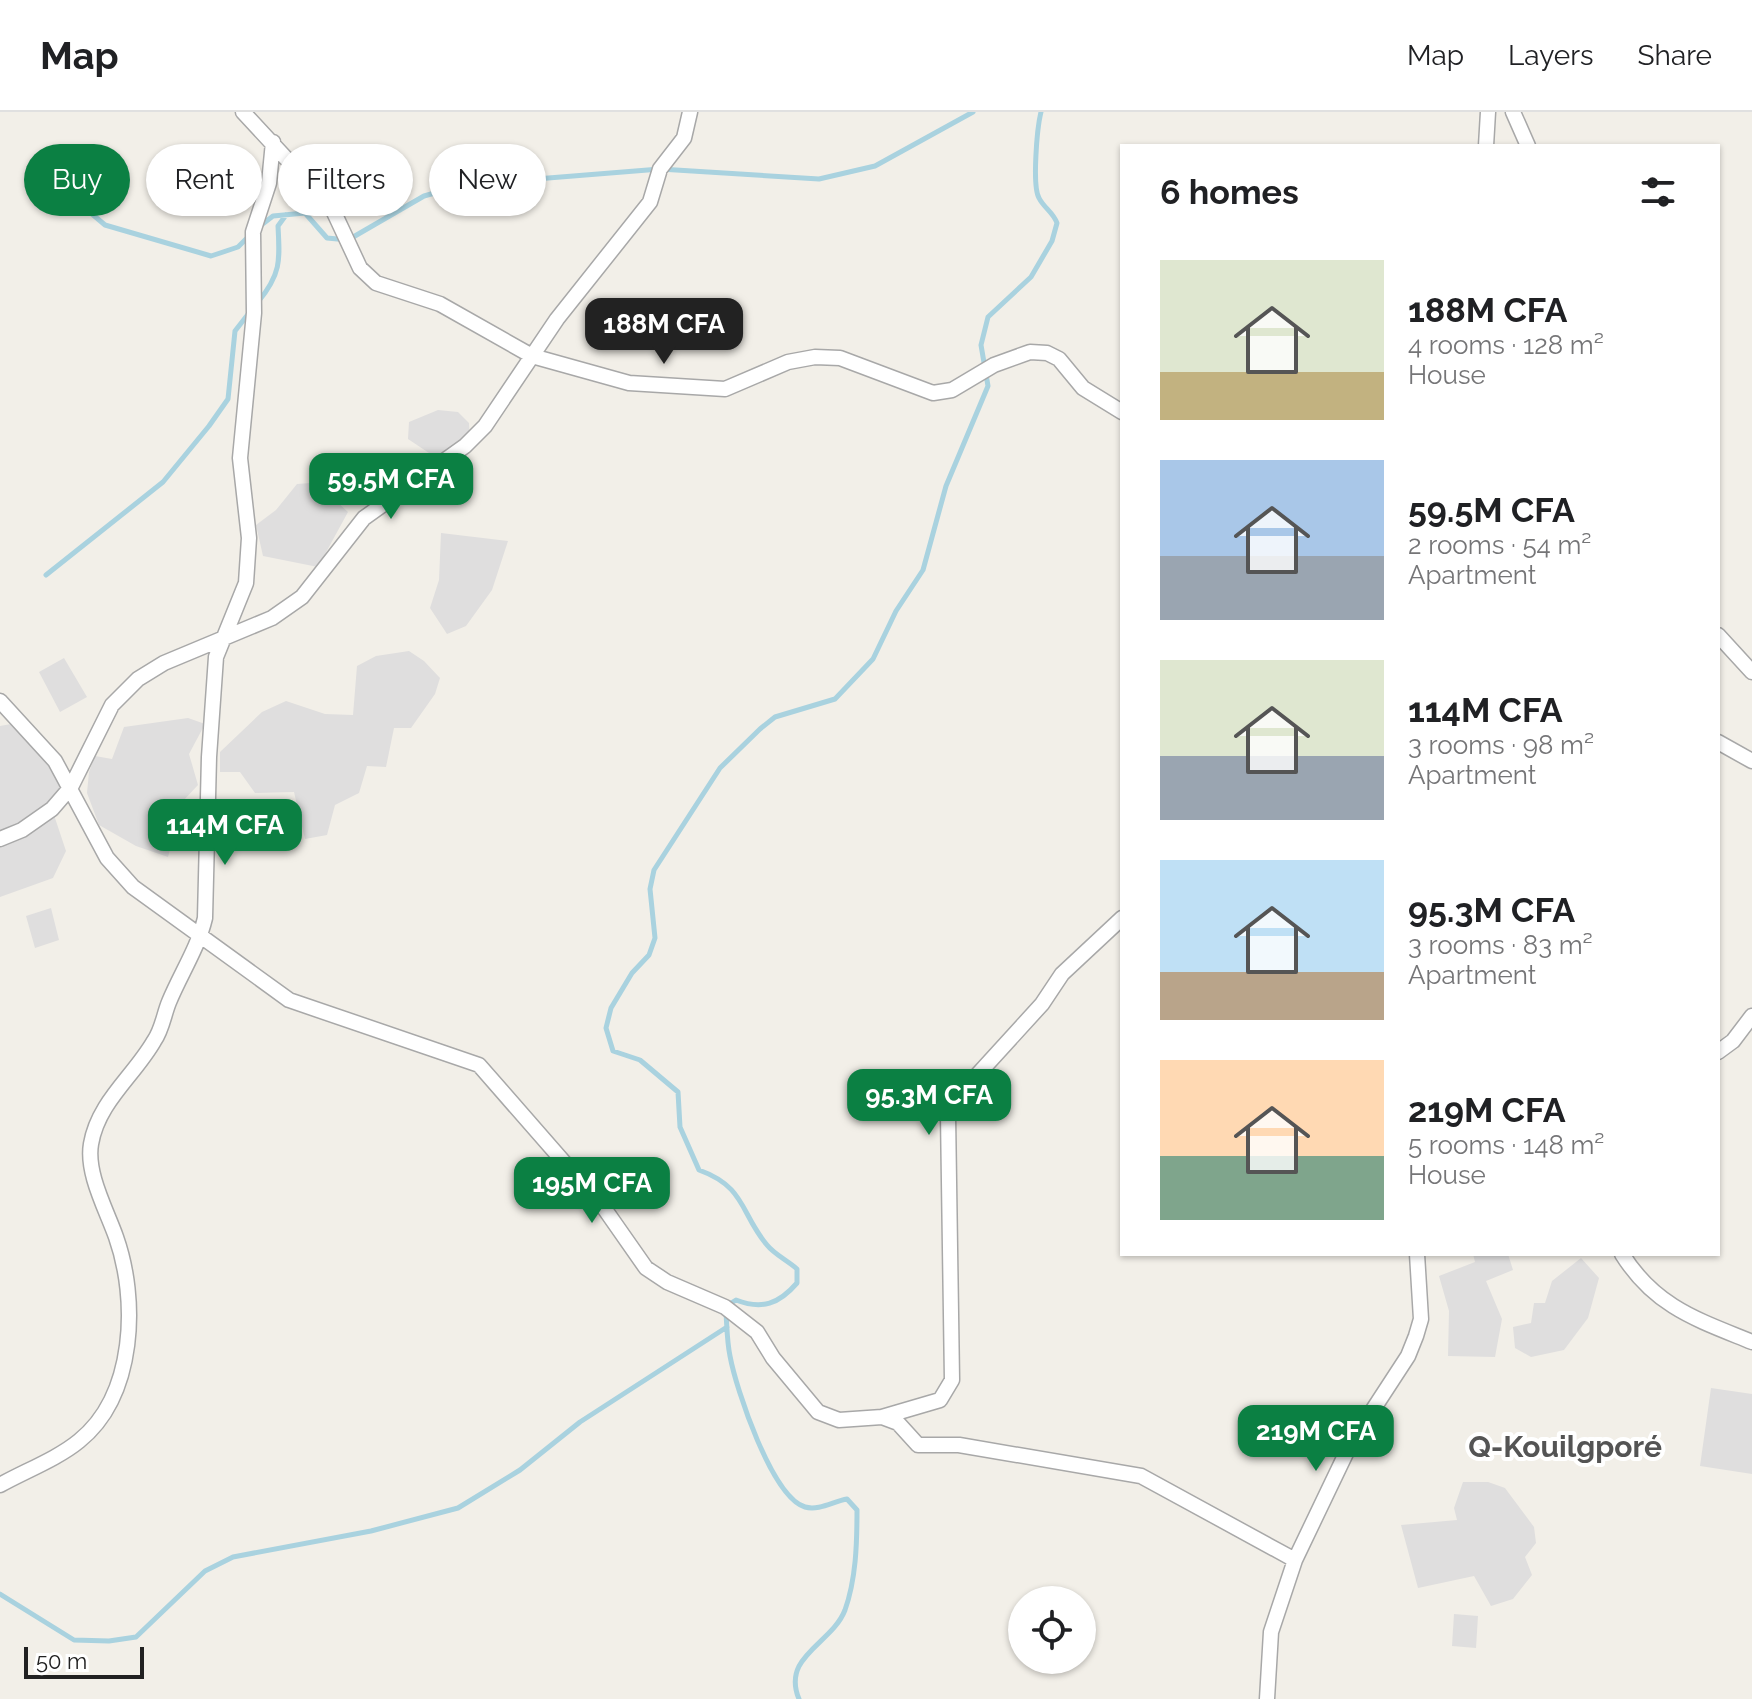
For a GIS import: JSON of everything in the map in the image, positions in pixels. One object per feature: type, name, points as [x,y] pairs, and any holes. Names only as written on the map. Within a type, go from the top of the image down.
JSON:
[{"type":"street","points":[[243,112],[332,208],[360,268],[376,283],[440,304],[532,356],[629,383],[725,389],[788,362],[815,357],[840,358],[933,393],[952,390],[994,365],[1030,352],[1047,353],[1059,359],[1083,388],[1120,411]]},
{"type":"street","points":[[0,839],[22,830],[52,809],[71,787],[112,705],[138,679],[175,658],[224,641],[272,618],[302,597],[364,518],[465,446],[485,426],[557,319],[650,202],[660,169],[684,138],[690,112]]},
{"type":"street","points":[[1486,144],[1488,112]]},
{"type":"street","points":[[1513,112],[1527,144]]},
{"type":"street","points":[[0,1485],[80,1440],[100,1418],[121,1378],[129,1327],[125,1278],[119,1245],[91,1165],[91,1145],[99,1116],[156,1040],[205,918],[209,757],[215,672],[246,583],[249,538],[240,458],[254,313],[253,232],[269,183],[273,142]]},
{"type":"street","points":[[1720,637],[1752,672]]},
{"type":"street","points":[[0,701],[55,761],[107,858],[133,887],[289,1000],[479,1065],[604,1208],[646,1268],[667,1282],[725,1307],[757,1332],[773,1358],[818,1412],[839,1420],[882,1417],[940,1400],[952,1380],[948,1115],[959,1095],[1042,1004],[1062,974],[1120,920]]},
{"type":"street","points":[[1720,743],[1752,761]]},
{"type":"street","points":[[1720,1051],[1733,1041],[1752,1016]]},
{"type":"street","points":[[1267,1699],[1271,1632],[1295,1560],[1350,1445],[1408,1356],[1421,1319],[1417,1256]]},
{"type":"street","points":[[1624,1256],[1655,1295],[1675,1310],[1752,1342]]},
{"type":"street","points":[[882,1417],[898,1423],[918,1445],[959,1445],[1141,1476],[1295,1560]]},
{"type":"shaded area","points":[[438,410],[458,412],[469,423],[470,441],[441,461],[408,439],[409,422]]},
{"type":"shaded area","points":[[310,483],[324,490],[348,512],[318,567],[263,556],[256,525],[276,510],[297,484]]},
{"type":"shaded area","points":[[441,533],[508,541],[492,590],[466,626],[447,634],[430,608],[439,580]]},
{"type":"shaded area","points":[[409,651],[440,678],[435,694],[411,728],[394,728],[386,767],[367,766],[359,793],[335,805],[327,835],[305,839],[294,792],[255,793],[240,772],[220,772],[220,752],[262,712],[286,701],[325,714],[353,715],[357,666],[376,656]]},
{"type":"shaded area","points":[[64,658],[87,697],[60,712],[39,672]]},
{"type":"shaded area","points":[[188,718],[205,724],[189,754],[198,785],[183,801],[168,857],[136,846],[99,825],[87,793],[89,772],[95,756],[112,759],[124,727]]},
{"type":"shaded area","points":[[22,722],[71,787],[52,809],[66,851],[53,878],[0,897],[0,726]]},
{"type":"shaded area","points":[[51,908],[59,940],[35,948],[26,916]]},
{"type":"shaded area","points":[[1474,1256],[1509,1256],[1513,1270],[1486,1281],[1502,1319],[1495,1357],[1448,1356],[1449,1311],[1439,1276],[1475,1262]]},
{"type":"shaded area","points":[[1581,1258],[1599,1278],[1588,1318],[1564,1350],[1531,1357],[1515,1348],[1513,1327],[1531,1323],[1534,1303],[1545,1303],[1552,1281]]},
{"type":"shaded area","points":[[1711,1388],[1752,1394],[1752,1474],[1700,1466]]},
{"type":"shaded area","points":[[1463,1482],[1488,1482],[1505,1488],[1534,1527],[1536,1543],[1525,1557],[1532,1575],[1513,1599],[1491,1606],[1474,1576],[1418,1588],[1401,1525],[1457,1520],[1454,1508]]},
{"type":"shaded area","points":[[1454,1614],[1478,1616],[1476,1648],[1452,1646]]},
{"type":"waterway","points":[[260,226],[273,216],[305,213],[327,238],[348,240],[424,196],[463,185],[660,169],[819,179],[875,166],[973,112]]},
{"type":"waterway","points":[[728,1305],[736,1300],[754,1305],[777,1300],[797,1283],[797,1269],[767,1245],[726,1184],[699,1170],[680,1127],[678,1092],[640,1060],[613,1051],[606,1028],[611,1008],[632,973],[649,955],[655,938],[650,889],[654,870],[720,768],[775,717],[835,699],[873,659],[896,611],[923,570],[946,486],[988,386],[981,345],[988,317],[1031,277],[1052,241],[1057,223],[1037,192],[1036,156],[1041,112]]},
{"type":"waterway","points":[[94,216],[105,225],[211,256],[238,247],[250,235]]},
{"type":"waterway","points":[[258,302],[275,275],[279,258],[278,226],[285,216]]},
{"type":"waterway","points":[[46,575],[163,482],[209,426],[228,399],[235,331],[249,313]]},
{"type":"waterway","points":[[726,1313],[729,1351],[740,1392],[757,1440],[780,1484],[805,1507],[821,1507],[847,1499],[857,1510],[855,1561],[849,1598],[839,1622],[802,1661],[795,1684],[799,1699]]},
{"type":"waterway","points":[[0,1594],[74,1640],[109,1641],[136,1637],[205,1571],[233,1557],[371,1531],[458,1508],[520,1470],[580,1422],[727,1327]]},
{"type":"district","name":"Q-Kouilgporé","points":[[1565,1446]]}]
